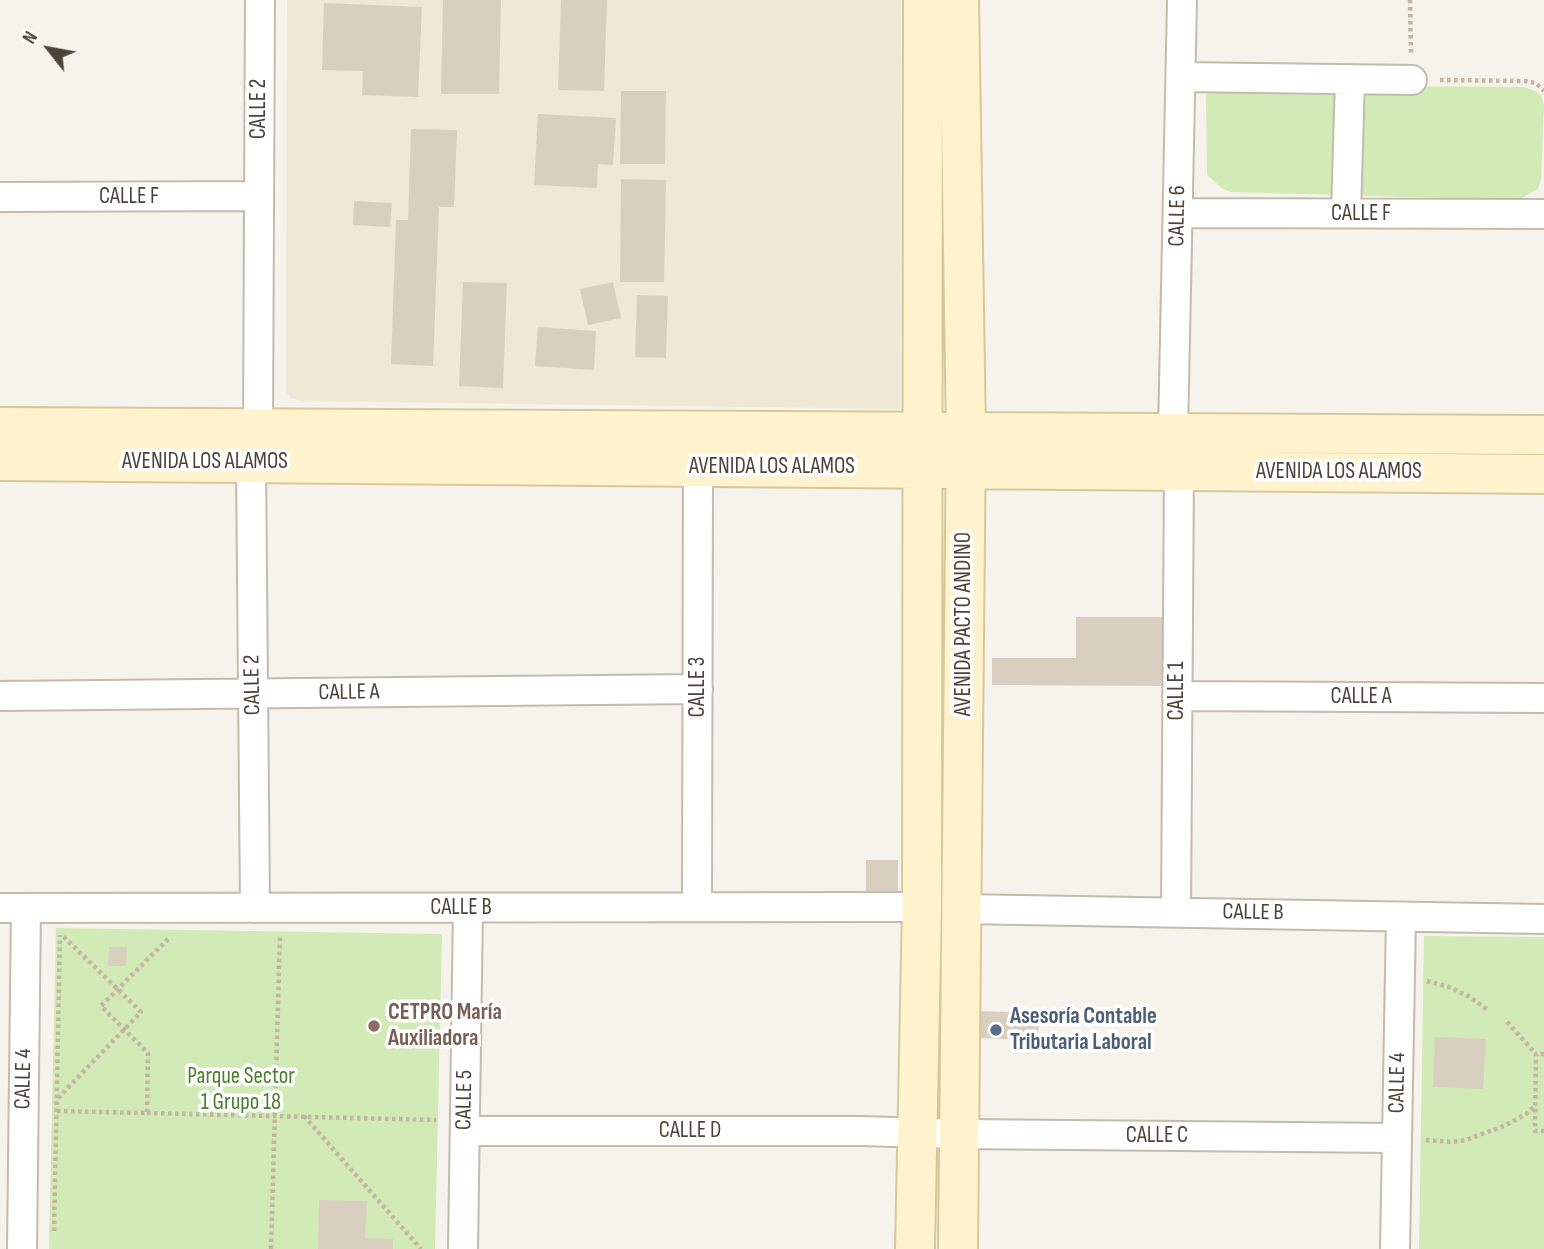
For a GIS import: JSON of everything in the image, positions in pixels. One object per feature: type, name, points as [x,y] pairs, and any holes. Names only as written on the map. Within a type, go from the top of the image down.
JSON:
[{"type":"street","name":"CALLE 2","points":[[260,0],[253,694],[268,908]]},
{"type":"street","name":"AVENIDA PACTO ANDINO","points":[[915,1249],[922,907],[923,0]]},
{"type":"street","name":"AVENIDA PACTO ANDINO","points":[[958,1249],[965,450],[959,0]]},
{"type":"street","name":"CALLE 6","points":[[1173,433],[1182,0]]},
{"type":"street","points":[[1181,77],[1412,80]]},
{"type":"street","points":[[1346,214],[1350,79]]},
{"type":"street","name":"CALLE F","points":[[0,197],[259,196]]},
{"type":"street","name":"CALLE F","points":[[1178,213],[1544,214]]},
{"type":"street","name":"AVENIDA LOS ALAMOS","points":[[0,427],[254,446],[698,467],[923,450]]},
{"type":"street","name":"AVENIDA LOS ALAMOS","points":[[0,461],[254,446],[965,450],[1173,433],[1544,435]]},
{"type":"street","name":"AVENIDA LOS ALAMOS","points":[[965,450],[1179,471],[1544,474]]},
{"type":"street","name":"CALLE 3","points":[[697,907],[698,467]]},
{"type":"street","name":"CALLE 1","points":[[1176,912],[1179,471]]},
{"type":"street","name":"CALLE A","points":[[0,696],[698,689]]},
{"type":"street","name":"CALLE A","points":[[1177,696],[1544,698]]},
{"type":"street","name":"CALLE B","points":[[13,908],[922,907]]},
{"type":"street","name":"CALLE 4","points":[[13,908],[24,1110],[12,1141],[22,1249]]},
{"type":"street","name":"CALLE 5","points":[[463,1249],[468,908]]},
{"type":"street","name":"CALLE B","points":[[961,909],[1544,919]]},
{"type":"street","name":"CALLE 4","points":[[1395,1249],[1401,916]]},
{"type":"street","name":"CALLE D","points":[[465,1126],[916,1132]]},
{"type":"street","name":"CALLE C","points":[[916,1132],[959,1135],[1397,1138]]},
{"type":"path","points":[[1410,0],[1412,80],[1525,81],[1536,83],[1544,91]]},
{"type":"path","points":[[268,908],[275,1116],[271,1249]]},
{"type":"path","points":[[60,933],[72,933]]},
{"type":"path","points":[[57,1099],[141,1012],[60,933]]},
{"type":"path","points":[[54,1235],[60,933]]},
{"type":"path","points":[[147,1113],[148,1053],[101,1006],[173,934],[160,934]]},
{"type":"path","points":[[1427,994],[1427,981],[1460,992],[1489,1011]]},
{"type":"path","points":[[1507,1022],[1536,1054],[1535,1131],[1544,1131]]},
{"type":"path","points":[[1536,1054],[1544,1054]]},
{"type":"path","points":[[1397,1138],[1452,1142],[1466,1140],[1506,1125],[1535,1106]]},
{"type":"path","points":[[24,1110],[435,1120],[465,1126]]},
{"type":"path","points":[[304,1116],[421,1249]]},
{"type":"path","points":[[435,1120],[435,1133]]},
{"type":"path","points":[[1426,1127],[1426,1140]]},
{"type":"shaded area","points":[[287,0],[901,0],[900,409],[299,401],[291,398],[286,391]]},
{"type":"green space","points":[[1210,87],[1524,87],[1541,95],[1544,105],[1541,180],[1538,189],[1518,200],[1231,192],[1223,189],[1207,175],[1206,96]]},
{"type":"green space","name":"Parque Sector 1 Grupo 18","points":[[56,928],[442,934],[435,1249],[49,1249]]},
{"type":"green space","points":[[1424,936],[1544,937],[1544,1249],[1419,1249]]},
{"type":"building","points":[[443,0],[501,0],[499,94],[441,94]]},
{"type":"building","points":[[561,0],[607,0],[604,91],[558,90]]},
{"type":"building","points":[[324,3],[422,7],[418,97],[362,95],[363,71],[322,70]]},
{"type":"building","points":[[621,91],[666,91],[665,164],[620,164]]},
{"type":"building","points":[[538,114],[616,118],[613,165],[598,164],[597,188],[534,185]]},
{"type":"building","points":[[411,129],[457,130],[454,207],[439,207],[433,366],[391,364],[396,220],[408,220]]},
{"type":"building","points":[[621,179],[666,180],[664,282],[620,282]]},
{"type":"building","points":[[354,201],[392,203],[390,227],[353,225]]},
{"type":"building","points":[[463,282],[507,283],[503,388],[459,386]]},
{"type":"building","points":[[613,282],[621,318],[588,325],[580,289]]},
{"type":"building","points":[[637,295],[668,296],[666,358],[635,357]]},
{"type":"building","points":[[538,327],[596,331],[594,370],[535,366]]},
{"type":"building","points":[[1076,617],[1169,617],[1169,686],[992,685],[992,658],[1076,658]]},
{"type":"building","points":[[866,860],[898,860],[898,898],[866,898]]},
{"type":"building","points":[[109,947],[127,947],[126,966],[108,966]]},
{"type":"building","points":[[977,1011],[1039,1013],[1038,1040],[976,1038]]},
{"type":"building","points":[[1435,1037],[1486,1039],[1483,1089],[1433,1087]]},
{"type":"building","points":[[319,1200],[367,1201],[365,1238],[393,1239],[393,1249],[318,1249]]},
{"type":"place","name":"CETPRO María Auxiliadora","points":[[374,1026]]},
{"type":"place","name":"Asesoría Contable Tributaria Laboral","points":[[996,1030]]}]
